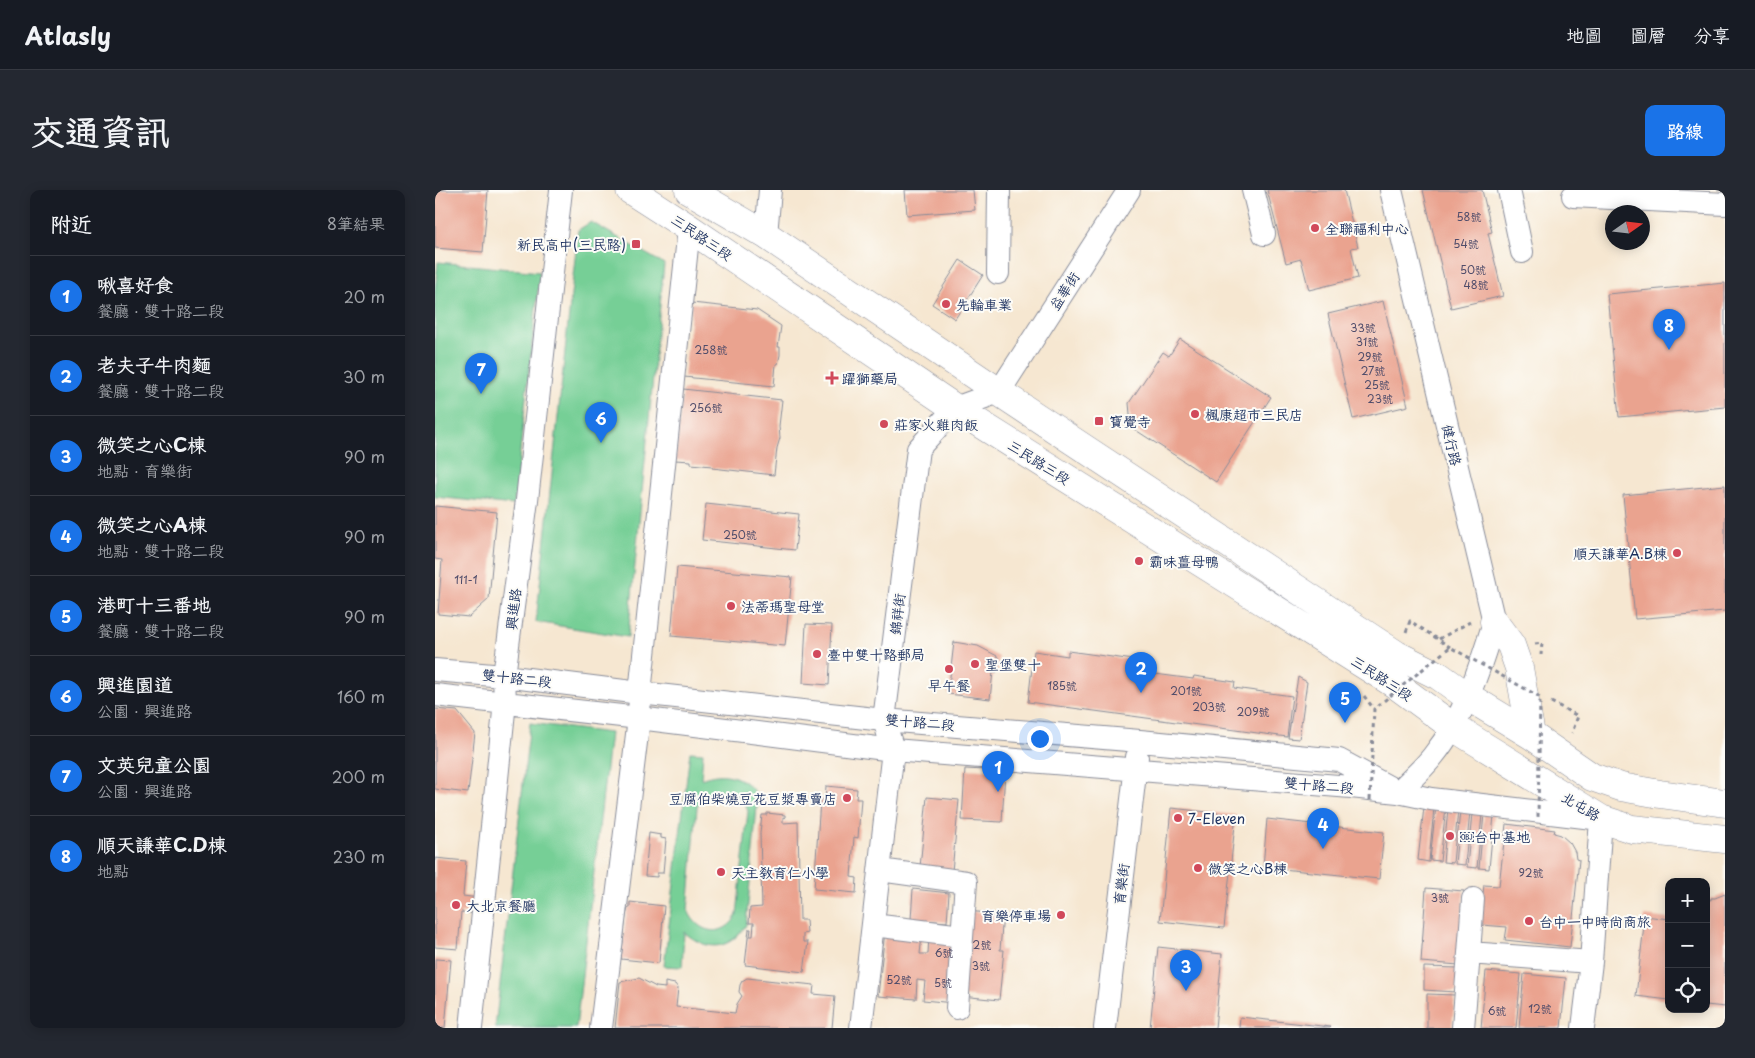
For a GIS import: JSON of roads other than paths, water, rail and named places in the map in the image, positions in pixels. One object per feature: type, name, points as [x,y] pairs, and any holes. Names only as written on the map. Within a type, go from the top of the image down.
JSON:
[{"type":"main road","name":"三民路三段","points":[[630,190],[955,408],[1396,685],[1453,727]]},
{"type":"main road","name":"三民路三段","points":[[689,190],[766,235],[999,392],[1397,655],[1439,676],[1467,696]]},
{"type":"main road","points":[[1484,621],[1511,645],[1519,668],[1531,735]]},
{"type":"main road","points":[[1467,696],[1531,735],[1592,777],[1621,787],[1725,803]]},
{"type":"main road","name":"北屯路","points":[[1453,727],[1601,819],[1632,828],[1725,839]]},
{"type":"street","name":"興進路","points":[[471,1028],[505,702],[504,676],[527,500],[561,190]]},
{"type":"street","points":[[766,235],[771,190]]},
{"type":"street","points":[[998,273],[999,190]]},
{"type":"street","name":"益華街","points":[[999,392],[1129,190]]},
{"type":"street","points":[[1253,190],[1264,234]]},
{"type":"street","name":"健行路","points":[[1391,190],[1484,621]]},
{"type":"street","points":[[1509,190],[1522,252]]},
{"type":"street","points":[[1573,196],[1631,194],[1725,204]]},
{"type":"street","points":[[601,1028],[639,718],[689,228]]},
{"type":"street","name":"錦祥街","points":[[861,1028],[893,750],[884,720],[918,449],[955,408],[999,392]]},
{"type":"street","points":[[1398,792],[1433,756],[1453,727],[1483,658],[1484,621]]},
{"type":"street","name":"雙十路二段","points":[[435,670],[504,676],[640,694],[884,720],[1339,760],[1398,792]]},
{"type":"street","name":"雙十路二段","points":[[435,695],[893,750],[1398,792],[1431,800],[1601,819]]},
{"type":"street","name":"育樂街","points":[[1105,1028],[1134,770],[1140,741]]},
{"type":"street","points":[[1583,1028],[1591,962],[1601,819]]},
{"type":"street","points":[[879,870],[966,882],[957,1008]]},
{"type":"street","points":[[1463,1028],[1473,899]]},
{"type":"street","points":[[873,925],[962,936]]},
{"type":"street","points":[[1469,953],[1591,962]]},
{"type":"place","name":"全聯福利中心","points":[[1315,228]]},
{"type":"place","name":"新民高中(三民路)","points":[[636,244]]},
{"type":"place","name":"先輪車業","points":[[946,304]]},
{"type":"place","name":"順天謙華C.D棟","points":[[1669,350]]},
{"type":"place","name":"躍獅藥局","points":[[832,378]]},
{"type":"place","name":"文英兒童公園","points":[[481,394]]},
{"type":"place","name":"楓康超市三民店","points":[[1195,414]]},
{"type":"place","name":"寶覺寺","points":[[1099,421]]},
{"type":"place","name":"莊家火雞肉飯","points":[[884,424]]},
{"type":"place","name":"興進園道","points":[[601,443]]},
{"type":"place","name":"順天謙華A.B棟","points":[[1677,553]]},
{"type":"place","name":"霸味薑母鴨","points":[[1139,561]]},
{"type":"place","name":"法蒂瑪聖母堂","points":[[731,606]]},
{"type":"place","name":"臺中雙十路郵局","points":[[817,654]]},
{"type":"place","name":"聖堡雙十","points":[[975,664]]},
{"type":"place","name":"早午餐","points":[[949,669]]},
{"type":"place","name":"老夫子牛肉麵","points":[[1141,693]]},
{"type":"place","name":"港町十三番地","points":[[1345,723]]},
{"type":"place","name":"啾喜好食","points":[[998,792]]},
{"type":"place","name":"豆腐伯柴燒豆花豆漿專賣店","points":[[847,798]]},
{"type":"place","name":"7-Eleven","points":[[1178,818]]},
{"type":"place","name":"￼台中基地","points":[[1450,836]]},
{"type":"place","name":"微笑之心A棟","points":[[1323,849]]},
{"type":"place","name":"微笑之心B棟","points":[[1198,868]]},
{"type":"place","name":"天主教育仁小學","points":[[721,872]]},
{"type":"place","name":"大北京餐廳","points":[[456,905]]},
{"type":"place","name":"育樂停車場","points":[[1061,915]]},
{"type":"place","name":"台中一中時尚商旅","points":[[1529,921]]},
{"type":"place","name":"微笑之心C棟","points":[[1186,991]]}]
